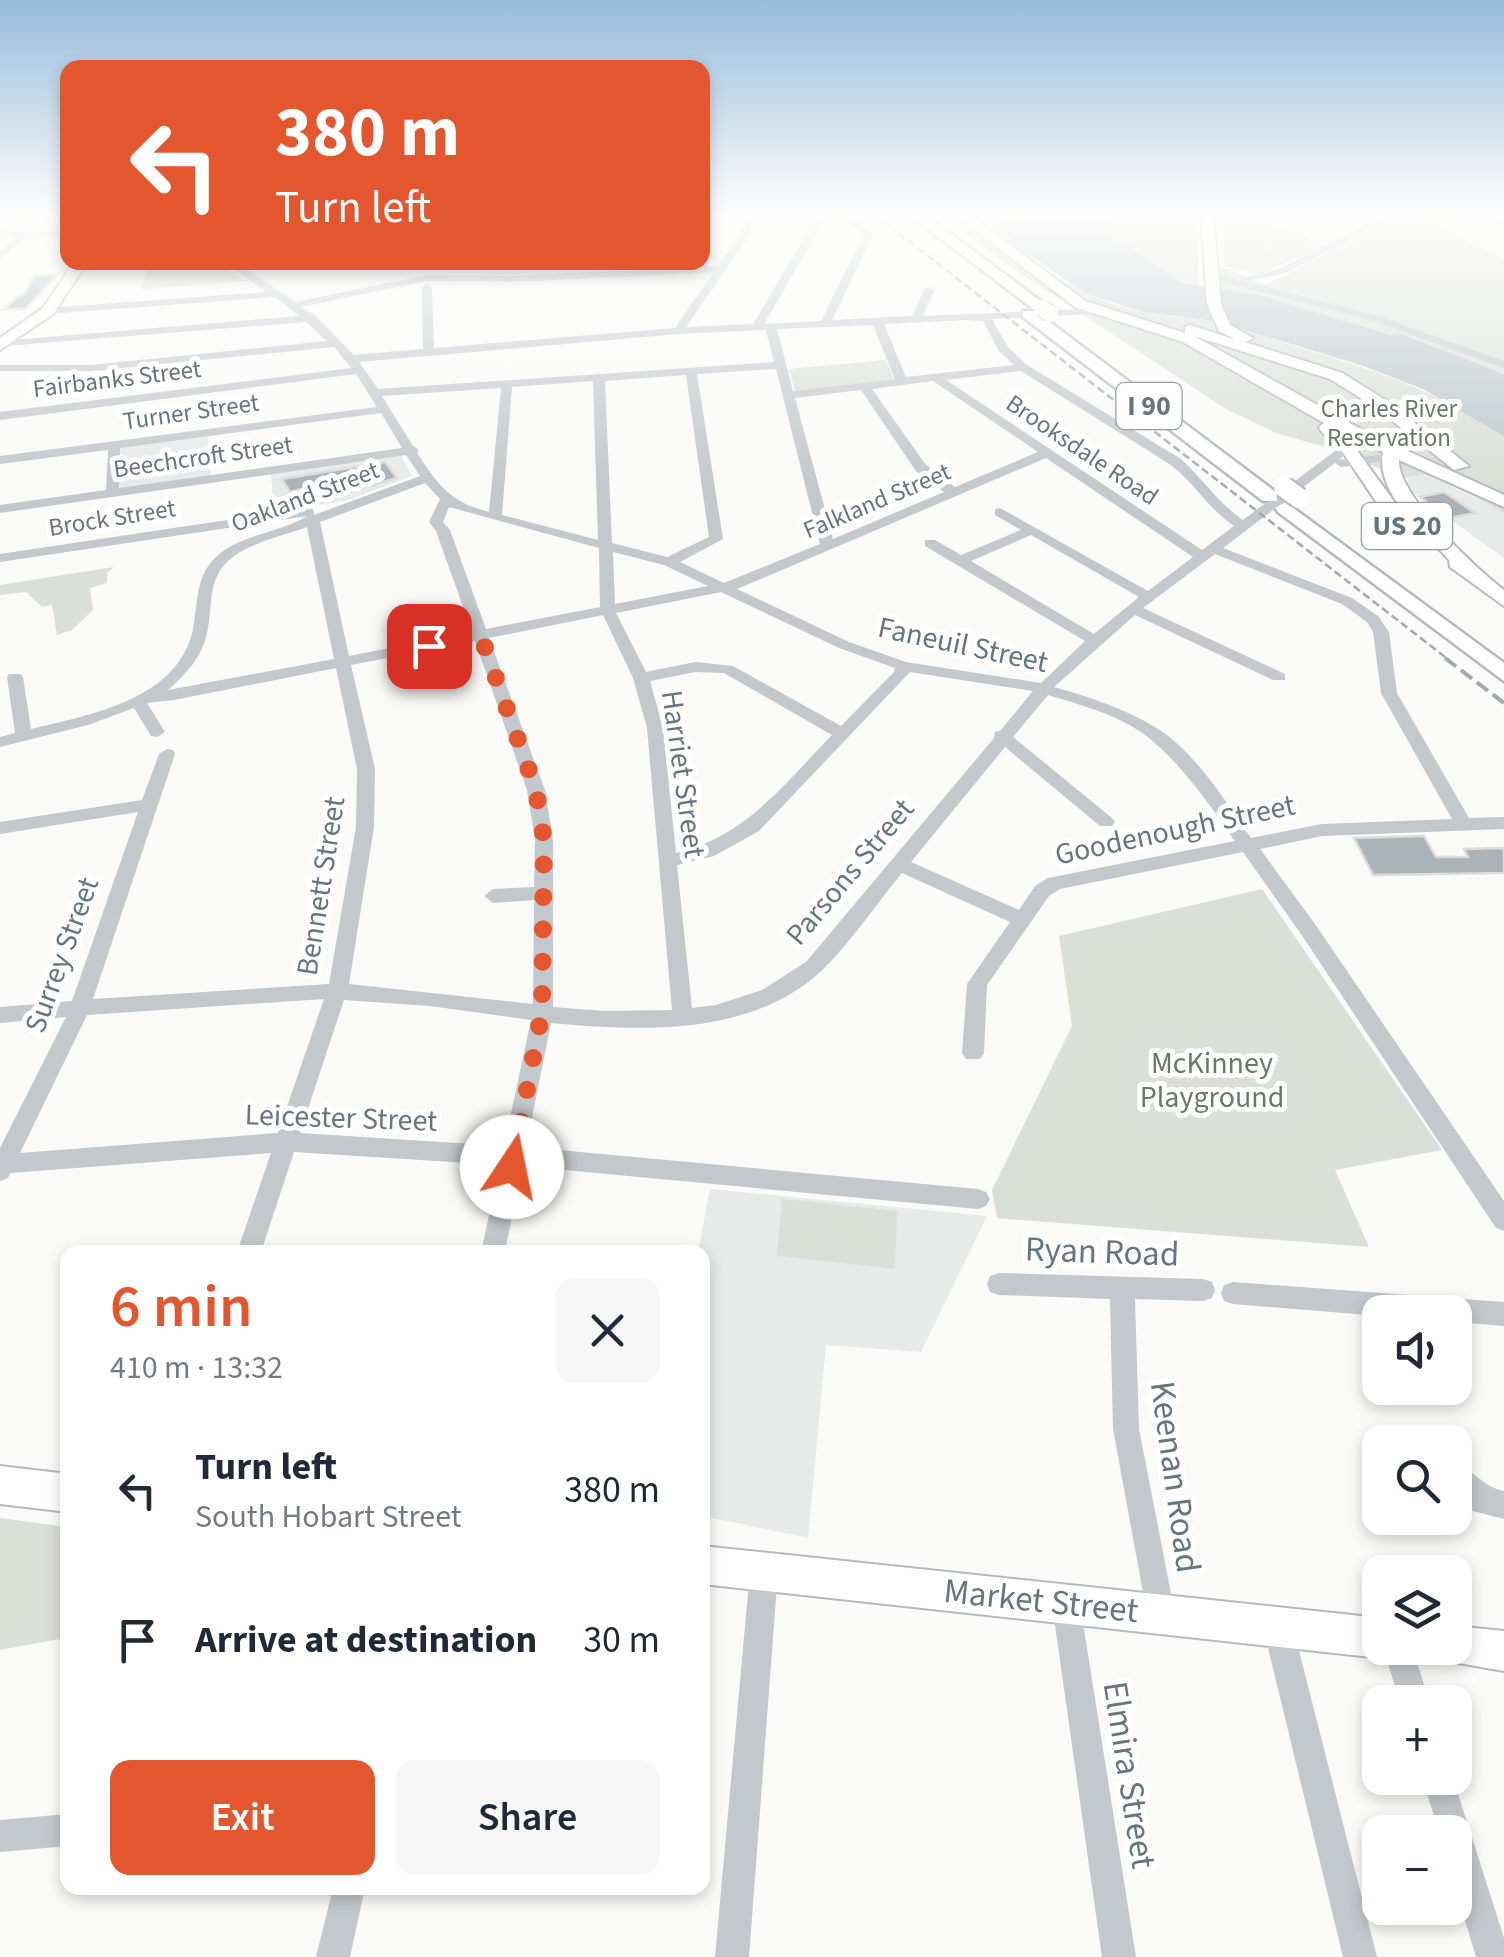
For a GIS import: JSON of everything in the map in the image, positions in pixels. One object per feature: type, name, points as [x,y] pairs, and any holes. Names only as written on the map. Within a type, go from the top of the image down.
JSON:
[{"type":"highway","name":"I 90","points":[[1024,302],[1036,311]]},
{"type":"highway","name":"I 90","points":[[1025,302],[1284,498],[1504,674]]},
{"type":"highway","name":"I 90","points":[[1284,498],[1504,650]]},
{"type":"main road","points":[[2,344],[48,311],[54,302]]},
{"type":"main road","points":[[1081,302],[1091,309],[1182,336],[1391,452],[1504,500]]},
{"type":"main road","points":[[1097,302],[1118,312],[1214,328],[1336,376],[1382,404],[1504,500]]},
{"type":"main road","name":"US 20","points":[[1214,302],[1214,328],[1246,366],[1293,396],[1352,454],[1404,524],[1504,600]]},
{"type":"main road","points":[[1214,328],[1336,376],[1386,419],[1372,428],[1338,425]]},
{"type":"main road","points":[[1246,366],[1259,358],[1284,357]]},
{"type":"main road","name":"US 20","points":[[1386,419],[1394,432],[1389,473],[1399,495],[1472,574]]},
{"type":"main road","points":[[0,1485],[60,1492]]},
{"type":"main road","name":"Market Street","points":[[710,1566],[1362,1636]]},
{"type":"main road","points":[[1472,1648],[1504,1652]]},
{"type":"street","points":[[48,311],[165,302]]},
{"type":"street","points":[[291,302],[312,318],[355,364],[413,450],[426,478],[452,504],[443,530],[536,790],[544,840],[542,1012],[495,1245]]},
{"type":"street","points":[[296,305],[311,302]]},
{"type":"street","points":[[428,302],[429,352]]},
{"type":"street","points":[[678,330],[697,302]]},
{"type":"street","points":[[777,302],[764,327],[780,365],[828,547]]},
{"type":"street","points":[[825,324],[835,302]]},
{"type":"street","points":[[917,317],[924,302]]},
{"type":"street","points":[[1306,302],[1377,319],[1504,366]]},
{"type":"street","points":[[900,319],[1091,309],[1118,312]]},
{"type":"street","points":[[2,344],[312,318]]},
{"type":"street","points":[[900,319],[986,318],[1003,349],[1024,367],[1176,462],[1219,510],[1246,526]]},
{"type":"street","name":"Fairbanks Street","points":[[0,416],[429,352],[678,330],[900,319]]},
{"type":"street","points":[[877,322],[902,382]]},
{"type":"street","points":[[0,368],[92,368],[336,343]]},
{"type":"street","points":[[374,392],[780,365]]},
{"type":"street","points":[[788,395],[1024,367]]},
{"type":"street","points":[[669,562],[716,539],[691,370]]},
{"type":"street","name":"Harriet Street","points":[[600,376],[608,612],[641,678],[654,728],[684,1018]]},
{"type":"street","name":"Brooksdale Road","points":[[936,378],[1046,453],[1208,553],[1332,594],[1373,618],[1381,632],[1389,694],[1463,823]]},
{"type":"street","points":[[495,516],[507,382]]},
{"type":"street","points":[[864,386],[921,468],[954,492]]},
{"type":"street","name":"Turner Street","points":[[0,460],[387,409]]},
{"type":"street","points":[[112,493],[114,444]]},
{"type":"street","name":"Beechcroft Street","points":[[0,509],[413,450]]},
{"type":"street","name":"Parsons Street","points":[[0,1015],[336,993],[626,1020],[684,1018],[736,1008],[773,995],[814,967],[1042,688],[1094,640],[1325,468],[1352,454],[1391,452]]},
{"type":"street","name":"Falkland Street","points":[[145,699],[724,588],[1046,453]]},
{"type":"street","name":"Oakland Street","points":[[0,742],[145,699],[176,677],[197,644],[206,583],[216,561],[312,519],[426,478]]},
{"type":"street","name":"Faneuil Street","points":[[452,504],[669,562],[844,645],[902,666],[1042,688],[1097,705],[1152,732],[1195,773],[1355,996],[1504,1221]]},
{"type":"street","name":"Brock Street","points":[[0,558],[350,506]]},
{"type":"street","points":[[1000,512],[1150,596]]},
{"type":"street","name":"Bennett Street","points":[[251,1245],[336,993],[365,827],[367,788],[312,519]]},
{"type":"street","points":[[959,561],[1032,530]]},
{"type":"street","points":[[930,543],[1094,640]]},
{"type":"street","points":[[1132,609],[1279,676]]},
{"type":"street","points":[[668,861],[719,848],[753,827],[902,673],[902,666]]},
{"type":"street","points":[[641,678],[694,667],[727,669],[843,734]]},
{"type":"street","points":[[14,677],[24,735]]},
{"type":"street","points":[[145,699],[157,732]]},
{"type":"street","points":[[1002,736],[1106,822]]},
{"type":"street","name":"Surrey Street","points":[[1,1166],[78,1009],[167,754]]},
{"type":"street","points":[[0,828],[148,804]]},
{"type":"street","name":"Goodenough Street","points":[[973,1053],[977,984],[1021,918],[1042,891],[1055,883],[1244,842],[1322,830],[1504,823]]},
{"type":"street","points":[[897,863],[1021,918]]},
{"type":"street","points":[[493,896],[542,894]]},
{"type":"street","name":"Leicester Street","points":[[1,1166],[287,1142],[515,1156],[978,1200]]},
{"type":"street","name":"Ryan Road","points":[[1000,1284],[1203,1290]]},
{"type":"street","name":"Keenan Road","points":[[1122,1288],[1126,1430],[1161,1614]]},
{"type":"street","points":[[1232,1293],[1504,1314]]},
{"type":"street","points":[[1472,1491],[1483,1501],[1504,1506]]},
{"type":"street","points":[[732,1957],[764,1572]]},
{"type":"street","name":"Elmira Street","points":[[1066,1604],[1119,1957]]},
{"type":"street","points":[[1278,1627],[1360,1957]]},
{"type":"street","points":[[1443,1795],[1493,1957]]},
{"type":"street","points":[[0,1836],[60,1831]]},
{"type":"street","points":[[333,1957],[347,1895]]},
{"type":"shaded area","points":[[1113,302],[1284,302],[1391,335],[1399,333],[1504,374],[1504,436],[1423,389],[1363,366],[1216,321],[1142,312]]},
{"type":"shaded area","points":[[208,435],[211,477],[118,489],[121,446]]},
{"type":"shaded area","points":[[401,455],[412,476],[345,501],[274,511],[271,474]]},
{"type":"shaded area","points":[[1430,474],[1504,513],[1504,558],[1406,488],[1409,475]]},
{"type":"shaded area","points":[[710,1189],[987,1216],[921,1352],[826,1345],[808,1538],[710,1517],[710,1245],[699,1245]]},
{"type":"green space","name":"Charles River Reservation","points":[[1064,302],[1110,302],[1148,313],[1207,319],[1386,376],[1435,396],[1504,436],[1504,513],[1431,473],[1403,478],[1332,449],[1276,433],[1226,409]]},
{"type":"green space","points":[[1284,302],[1504,302],[1504,374],[1399,333],[1391,335]]},
{"type":"green space","points":[[886,360],[894,379],[795,391],[789,369]]},
{"type":"green space","points":[[114,567],[107,573],[107,583],[90,588],[93,610],[72,630],[57,635],[52,605],[42,607],[26,592],[0,595],[0,585]]},
{"type":"green space","name":"McKinney Playground","points":[[1262,889],[1442,1150],[1335,1170],[1369,1247],[997,1218],[992,1190],[1072,1026],[1059,936]]},
{"type":"green space","points":[[782,1199],[897,1211],[895,1269],[777,1256]]},
{"type":"green space","points":[[0,1518],[60,1526],[60,1639],[0,1650]]},
{"type":"building","points":[[11,302],[31,302],[25,309],[3,309]]},
{"type":"building","points":[[385,462],[397,478],[339,495],[328,496],[320,484],[290,492],[282,479]]},
{"type":"building","points":[[1444,492],[1475,513],[1450,518],[1420,497]]},
{"type":"building","points":[[1424,836],[1436,857],[1468,857],[1464,849],[1504,848],[1504,873],[1373,875],[1354,838]]},
{"type":"railway","points":[[988,302],[1449,660]]},
{"type":"railway","points":[[1445,658],[1504,703]]},
{"type":"route","points":[[429,646],[481,636],[536,790],[540,812],[544,840],[542,1012],[512,1167]]}]
